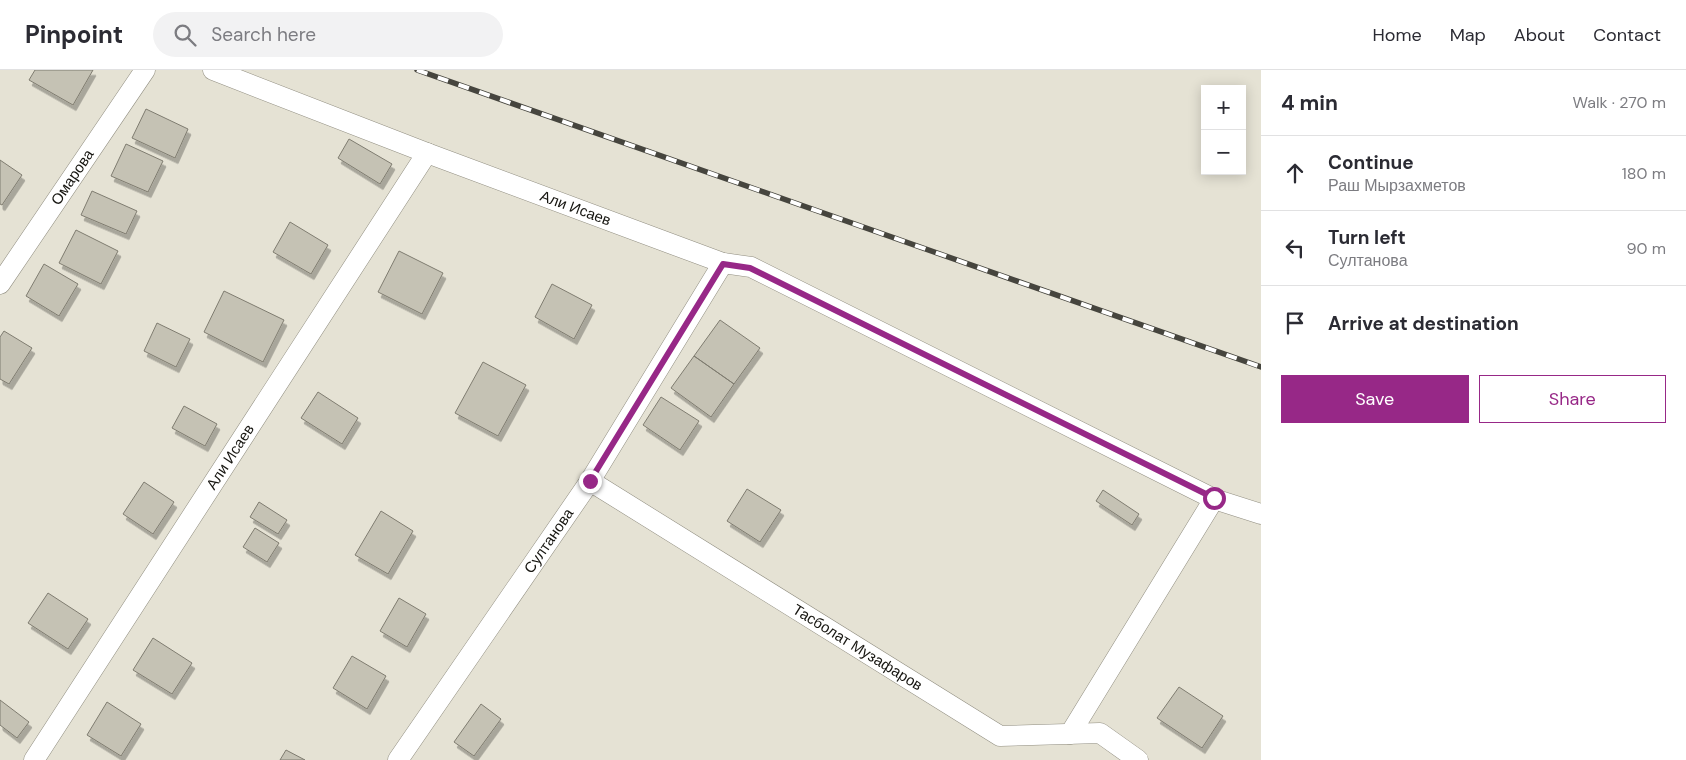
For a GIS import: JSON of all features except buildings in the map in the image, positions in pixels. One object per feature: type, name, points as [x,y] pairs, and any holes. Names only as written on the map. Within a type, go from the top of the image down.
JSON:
[{"type":"street","name":"Омарова","points":[[0,284],[145,70]]},
{"type":"street","name":"Али Исаев","points":[[214,70],[427,153],[723,264],[750,268],[1214,498],[1261,514]]},
{"type":"street","name":"Али Исаев","points":[[34,760],[427,153]]},
{"type":"street","name":"Султанова","points":[[398,760],[590,481],[723,264]]},
{"type":"street","name":"Тасболат Музафаров","points":[[590,481],[1000,736],[1100,733],[1138,760]]},
{"type":"street","points":[[1070,734],[1214,498]]},
{"type":"railway","points":[[417,70],[1261,367]]},
{"type":"route","points":[[590,481],[723,264],[750,268],[1214,498]]}]
